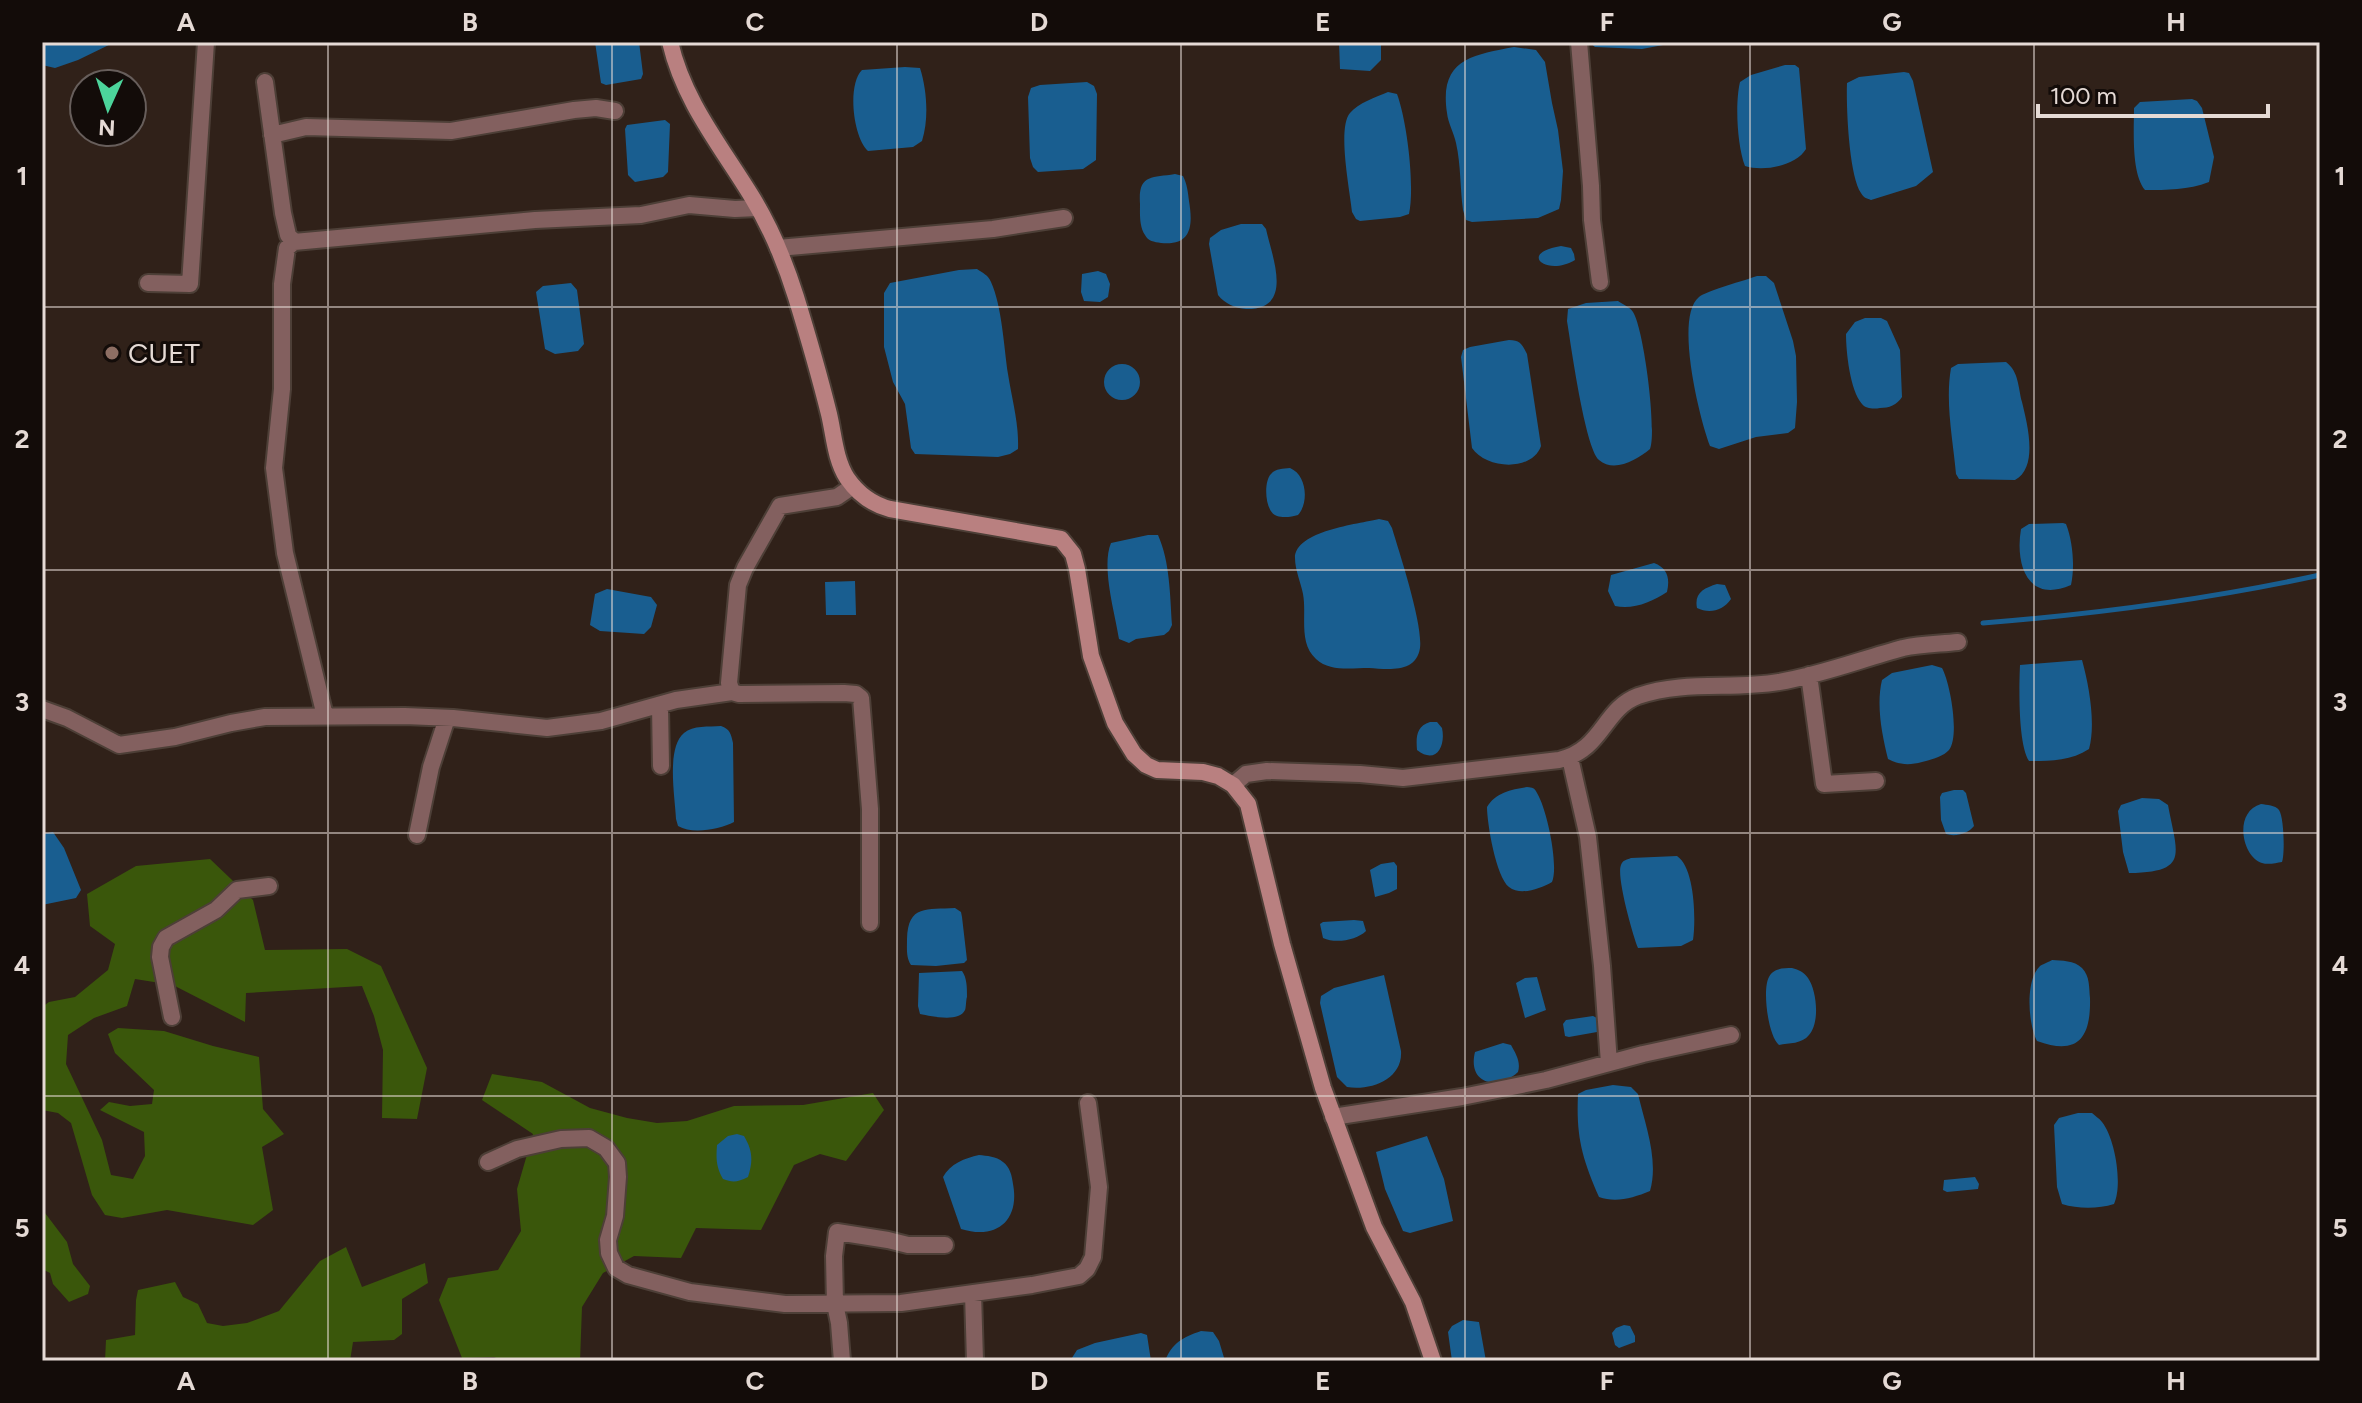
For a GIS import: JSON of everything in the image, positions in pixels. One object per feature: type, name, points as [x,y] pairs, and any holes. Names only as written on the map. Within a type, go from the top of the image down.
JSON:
[{"type":"main road","points":[[670,42],[689,97],[758,208],[790,277],[839,462],[853,486],[869,501],[890,509],[1061,539],[1073,554],[1091,656],[1105,700],[1124,741],[1146,765],[1157,770],[1203,772],[1218,776],[1233,785],[1248,804],[1282,944],[1323,1088],[1374,1227],[1413,1302],[1433,1361]]},
{"type":"street","points":[[148,283],[190,284],[206,42]]},
{"type":"street","points":[[1579,42],[1592,220],[1600,282]]},
{"type":"street","points":[[265,82],[283,213],[288,235],[294,242]]},
{"type":"street","points":[[272,135],[306,127],[451,131],[574,110],[596,108],[615,111]]},
{"type":"street","points":[[325,716],[285,553],[274,468],[282,389],[282,284],[287,248],[294,242],[535,220],[641,215],[689,205],[758,208]]},
{"type":"street","points":[[778,248],[993,229],[1064,218]]},
{"type":"street","points":[[732,692],[729,683],[738,585],[780,506],[837,497],[853,486]]},
{"type":"street","points":[[1233,785],[1246,774],[1267,771],[1403,778],[1570,758],[1600,734],[1625,702],[1640,696],[1701,684],[1776,682],[1907,647],[1958,642]]},
{"type":"street","points":[[1809,675],[1824,784],[1876,781]]},
{"type":"street","points":[[42,709],[67,718],[119,745],[175,737],[265,717],[405,716],[547,728],[601,721],[676,700],[732,692],[856,694],[861,698],[870,809],[870,923]]},
{"type":"street","points":[[660,705],[661,766]]},
{"type":"street","points":[[417,835],[431,767],[447,718]]},
{"type":"street","points":[[1570,758],[1588,837],[1609,1063]]},
{"type":"street","points":[[172,1017],[160,957],[166,938],[216,910],[237,890],[269,886]]},
{"type":"street","points":[[1333,1117],[1546,1080],[1731,1035]]},
{"type":"street","points":[[488,1162],[503,1154],[561,1139],[589,1138],[606,1148],[617,1163],[618,1177],[615,1216],[608,1240],[609,1253],[612,1262],[622,1272],[690,1292],[729,1298],[785,1304],[901,1303],[1032,1285],[1079,1276],[1087,1269],[1093,1257],[1099,1187],[1088,1103]]},
{"type":"street","points":[[842,1361],[835,1304],[837,1232],[908,1245],[945,1245]]},
{"type":"street","points":[[973,1293],[975,1361]]},
{"type":"green space","points":[[210,859],[253,900],[265,950],[347,949],[381,966],[427,1068],[417,1119],[382,1118],[383,1050],[362,986],[246,993],[245,1022],[173,985],[135,979],[127,1006],[94,1018],[68,1035],[66,1064],[102,1140],[111,1175],[133,1179],[145,1156],[144,1132],[100,1110],[109,1102],[130,1106],[152,1104],[154,1090],[115,1053],[108,1034],[118,1028],[164,1031],[259,1057],[263,1109],[284,1134],[262,1147],[273,1210],[253,1225],[167,1210],[122,1218],[105,1215],[92,1195],[71,1123],[58,1113],[42,1110],[42,1007],[49,1002],[75,997],[108,970],[115,944],[90,926],[87,894],[136,866]]},
{"type":"green space","points":[[492,1074],[542,1082],[590,1108],[657,1123],[687,1121],[734,1106],[803,1105],[873,1093],[884,1110],[846,1161],[820,1154],[794,1165],[761,1230],[696,1228],[681,1258],[634,1256],[603,1273],[582,1307],[580,1361],[462,1358],[439,1300],[448,1278],[498,1270],[521,1231],[517,1189],[533,1134],[482,1100]]},
{"type":"green space","points":[[42,1209],[67,1242],[73,1264],[90,1286],[88,1294],[69,1302],[53,1284],[50,1273],[42,1269]]},
{"type":"green space","points":[[346,1247],[362,1287],[425,1263],[428,1283],[402,1299],[402,1334],[394,1340],[353,1342],[350,1361],[105,1361],[106,1340],[135,1335],[138,1290],[175,1282],[183,1297],[198,1304],[207,1323],[223,1326],[247,1323],[279,1311],[320,1261]]},
{"type":"water","points":[[42,42],[115,42],[55,68],[42,65]]},
{"type":"water","points":[[595,42],[639,42],[641,79],[606,85],[601,83]]},
{"type":"water","points":[[1339,42],[1381,42],[1381,60],[1370,71],[1340,69]]},
{"type":"water","points":[[1589,42],[1665,42],[1642,49],[1595,47]]},
{"type":"water","points":[[1514,47],[1536,50],[1545,62],[1563,171],[1559,209],[1538,218],[1472,222],[1466,220],[1463,210],[1458,151],[1447,113],[1448,81],[1461,63],[1472,57]]},
{"type":"water","points":[[1785,65],[1799,68],[1806,149],[1795,160],[1778,166],[1745,166],[1738,124],[1740,82],[1751,75]]},
{"type":"water","points":[[920,68],[926,95],[922,141],[913,147],[868,151],[859,135],[854,111],[857,77],[862,70]]},
{"type":"water","points":[[1909,73],[1913,81],[1933,172],[1916,186],[1871,200],[1861,193],[1854,172],[1847,83],[1859,77]]},
{"type":"water","points":[[1087,82],[1094,86],[1097,94],[1096,160],[1083,169],[1038,172],[1030,158],[1028,97],[1031,88]]},
{"type":"water","points":[[1388,92],[1397,94],[1407,136],[1411,187],[1409,214],[1360,221],[1352,212],[1344,145],[1346,121],[1358,106]]},
{"type":"water","points":[[2192,99],[2202,108],[2214,157],[2209,182],[2169,190],[2145,190],[2135,162],[2134,108],[2140,102]]},
{"type":"water","points":[[665,120],[670,124],[668,172],[663,177],[635,182],[628,175],[625,129],[627,125]]},
{"type":"water","points":[[1183,176],[1187,188],[1190,226],[1185,237],[1179,241],[1154,242],[1146,237],[1142,228],[1141,187],[1153,177]]},
{"type":"water","points":[[1241,224],[1262,224],[1272,253],[1277,280],[1275,292],[1271,301],[1261,307],[1238,308],[1218,295],[1210,238],[1221,230]]},
{"type":"water","points":[[1561,246],[1571,248],[1575,260],[1555,266],[1541,262],[1541,254]]},
{"type":"water","points":[[977,269],[990,280],[998,303],[1018,449],[998,457],[915,454],[911,448],[905,404],[893,382],[884,347],[884,293],[890,283]]},
{"type":"water","points":[[1098,271],[1106,274],[1110,284],[1108,297],[1100,302],[1084,301],[1082,274]]},
{"type":"water","points":[[1757,276],[1766,276],[1774,283],[1793,341],[1796,356],[1795,428],[1788,433],[1756,437],[1719,449],[1710,446],[1691,369],[1689,325],[1692,308],[1703,295]]},
{"type":"water","points":[[571,283],[577,290],[584,344],[578,351],[555,354],[545,349],[536,292],[543,286]]},
{"type":"water","points":[[1618,301],[1633,312],[1641,338],[1651,402],[1652,439],[1650,449],[1639,457],[1625,464],[1611,465],[1599,460],[1589,436],[1567,321],[1568,309],[1586,303]]},
{"type":"water","points":[[1865,318],[1887,321],[1900,350],[1902,397],[1890,407],[1864,406],[1852,380],[1846,334],[1855,322]]},
{"type":"water","points":[[1509,340],[1520,343],[1527,354],[1541,446],[1528,460],[1508,465],[1487,460],[1472,448],[1461,357],[1463,350],[1470,347]]},
{"type":"water","points":[[2006,362],[2016,375],[2026,421],[2029,444],[2027,465],[2015,480],[1959,479],[1950,421],[1951,368],[1958,364]]},
{"type":"water","points":[[1122,364],[1135,369],[1140,382],[1135,395],[1122,400],[1109,395],[1104,382],[1109,369]]},
{"type":"water","points":[[1290,468],[1303,483],[1304,504],[1298,515],[1279,517],[1273,514],[1266,497],[1268,478],[1273,472]]},
{"type":"water","points":[[1379,519],[1388,521],[1392,528],[1418,623],[1420,648],[1413,662],[1400,668],[1328,666],[1316,659],[1307,645],[1303,594],[1295,563],[1298,549],[1305,541],[1329,530]]},
{"type":"water","points":[[2029,524],[2066,524],[2072,546],[2071,585],[2044,589],[2034,585],[2023,567],[2021,529]]},
{"type":"water","points":[[1158,535],[1165,556],[1172,625],[1164,635],[1129,643],[1119,639],[1108,577],[1108,553],[1111,543]]},
{"type":"water","points":[[1654,563],[1667,574],[1667,592],[1642,604],[1615,606],[1608,591],[1611,575]]},
{"type":"water","points":[[855,581],[856,615],[826,615],[825,582]]},
{"type":"water","points":[[1717,584],[1725,585],[1731,599],[1728,603],[1716,610],[1697,608],[1697,598],[1701,592]]},
{"type":"water","points":[[607,589],[651,597],[657,605],[651,627],[644,634],[600,631],[590,625],[595,594]]},
{"type":"water","points":[[2082,660],[2092,716],[2089,749],[2068,758],[2029,761],[2021,729],[2020,665]]},
{"type":"water","points":[[1932,665],[1942,668],[1953,709],[1954,733],[1949,750],[1941,756],[1911,764],[1888,759],[1880,720],[1882,680],[1892,673]]},
{"type":"water","points":[[1430,722],[1437,722],[1443,735],[1441,747],[1429,755],[1417,750],[1417,741],[1419,729]]},
{"type":"water","points":[[721,726],[730,732],[733,743],[734,822],[706,830],[684,829],[678,826],[676,819],[673,786],[673,761],[678,740],[692,729]]},
{"type":"water","points":[[1527,787],[1535,790],[1545,811],[1554,874],[1552,882],[1547,885],[1519,891],[1509,887],[1500,873],[1487,807],[1499,795]]},
{"type":"water","points":[[1954,790],[1966,793],[1974,826],[1965,833],[1953,835],[1946,834],[1941,820],[1940,797],[1942,793]]},
{"type":"water","points":[[2142,798],[2159,799],[2168,805],[2175,857],[2171,864],[2162,869],[2129,873],[2118,811],[2121,805]]},
{"type":"water","points":[[2261,804],[2275,807],[2281,814],[2284,836],[2282,862],[2262,863],[2249,852],[2246,844],[2244,825],[2247,816]]},
{"type":"water","points":[[53,832],[64,848],[81,890],[76,898],[42,905],[42,834]]},
{"type":"water","points":[[1677,856],[1688,871],[1691,883],[1693,940],[1681,946],[1638,948],[1623,893],[1621,865],[1631,858]]},
{"type":"water","points":[[1394,862],[1397,866],[1397,889],[1375,897],[1370,870]]},
{"type":"water","points":[[955,908],[961,912],[967,960],[936,966],[911,965],[907,946],[908,928],[915,914],[928,909]]},
{"type":"water","points":[[1363,921],[1366,931],[1352,939],[1340,941],[1323,938],[1320,924],[1323,922]]},
{"type":"water","points":[[2052,960],[2079,965],[2089,986],[2088,1024],[2079,1040],[2072,1045],[2037,1041],[2034,1033],[2030,1013],[2032,981],[2040,966]]},
{"type":"water","points":[[1792,968],[1808,978],[1814,991],[1815,1023],[1803,1040],[1779,1045],[1769,1023],[1767,983],[1773,972]]},
{"type":"water","points":[[962,971],[967,997],[962,1014],[944,1018],[920,1014],[919,973]]},
{"type":"water","points":[[1384,975],[1401,1051],[1400,1061],[1397,1069],[1384,1081],[1366,1087],[1347,1087],[1337,1077],[1321,996],[1334,988]]},
{"type":"water","points":[[1537,977],[1546,1010],[1525,1018],[1516,983]]},
{"type":"water","points":[[1597,1018],[1597,1032],[1565,1036],[1563,1024],[1566,1020]]},
{"type":"water","points":[[1503,1043],[1511,1045],[1515,1052],[1518,1072],[1502,1081],[1486,1081],[1476,1071],[1475,1052]]},
{"type":"water","points":[[1613,1085],[1631,1087],[1638,1094],[1653,1167],[1650,1191],[1618,1200],[1599,1197],[1584,1159],[1578,1123],[1578,1094]]},
{"type":"water","points":[[2092,1113],[2102,1122],[2111,1139],[2118,1174],[2114,1204],[2088,1208],[2062,1204],[2057,1187],[2054,1125],[2059,1118]]},
{"type":"water","points":[[737,1134],[747,1141],[751,1161],[748,1177],[733,1181],[723,1179],[721,1175],[717,1145],[728,1136]]},
{"type":"water","points":[[1427,1136],[1444,1179],[1453,1221],[1410,1233],[1403,1231],[1385,1189],[1376,1152]]},
{"type":"water","points":[[979,1155],[994,1157],[1005,1164],[1011,1175],[1014,1197],[1009,1217],[995,1229],[985,1232],[961,1229],[943,1177],[958,1162]]},
{"type":"water","points":[[1975,1177],[1978,1189],[1943,1190],[1944,1180]]},
{"type":"water","points":[[1463,1320],[1479,1322],[1486,1361],[1452,1361],[1448,1332]]},
{"type":"water","points":[[1624,1325],[1630,1326],[1635,1342],[1619,1348],[1612,1333]]},
{"type":"water","points":[[1201,1331],[1213,1332],[1225,1361],[1165,1361],[1179,1342]]},
{"type":"water","points":[[1141,1333],[1147,1335],[1151,1361],[1070,1361],[1077,1350]]},
{"type":"waterway","points":[[1983,623],[2152,605],[2320,575]]},
{"type":"place","name":"CUET","points":[[112,353]]}]
